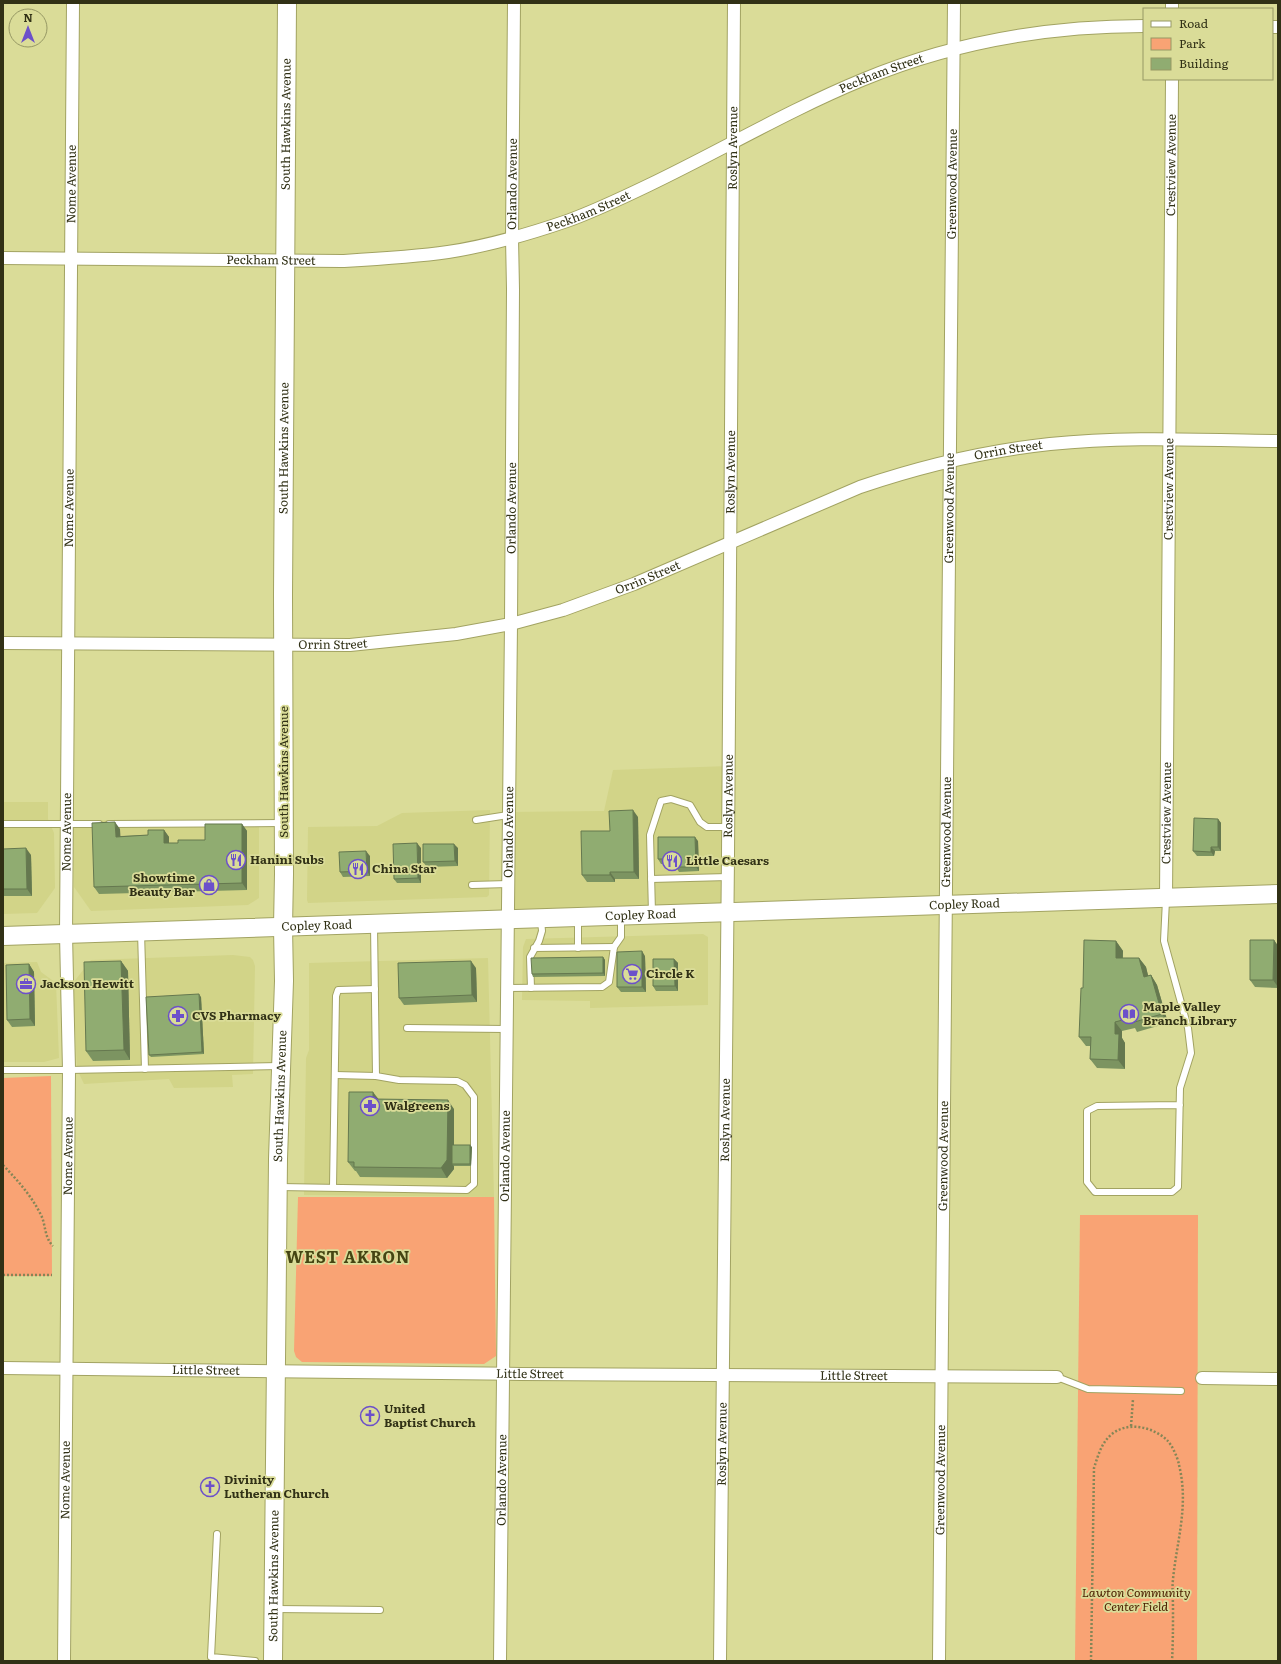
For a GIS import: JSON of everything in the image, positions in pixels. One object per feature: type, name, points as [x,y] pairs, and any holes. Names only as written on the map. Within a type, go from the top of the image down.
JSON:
[{"type":"main road","name":"South Hawkins Avenue","points":[[273,1661],[278,1187],[284,981],[287,3]]},
{"type":"main road","name":"Copley Road","points":[[3,936],[1278,894]]},
{"type":"street","name":"Nome Avenue","points":[[64,1661],[68,1070],[66,934],[73,3]]},
{"type":"street","name":"Orlando Avenue","points":[[500,1661],[511,624],[514,3]]},
{"type":"street","name":"Roslyn Avenue","points":[[720,1661],[728,877],[734,3]]},
{"type":"street","name":"Greenwood Avenue","points":[[939,1661],[954,3]]},
{"type":"street","name":"Peckham Street","points":[[3,258],[342,261],[449,252],[512,238],[567,221],[603,207],[805,106],[862,80],[900,65],[953,49],[1043,31],[1114,26],[1143,26]]},
{"type":"street","name":"Crestview Avenue","points":[[1166,898],[1172,80]]},
{"type":"street","name":"Orrin Street","points":[[3,643],[284,646],[373,644],[456,634],[511,624],[563,610],[634,584],[860,487],[896,475],[949,461],[1003,450],[1050,444],[1109,440],[1278,442]]},
{"type":"street","name":"Little Street","points":[[3,1368],[502,1374],[1057,1377]]},
{"type":"street","points":[[1202,1378],[1278,1379]]},
{"type":"lane","points":[[652,914],[650,835],[661,801],[671,798],[690,805],[700,822],[707,827],[728,827]]},
{"type":"lane","points":[[476,820],[508,815]]},
{"type":"lane","points":[[3,824],[284,823]]},
{"type":"lane","points":[[651,879],[728,877]]},
{"type":"lane","points":[[472,884],[508,884]]},
{"type":"lane","points":[[1166,898],[1164,941],[1188,1028],[1191,1053],[1180,1088],[1180,1105],[1178,1187],[1172,1192],[1095,1192],[1087,1182],[1087,1111],[1097,1106],[1180,1105]]},
{"type":"lane","points":[[507,988],[602,986],[609,982],[614,947],[621,937],[621,915]]},
{"type":"lane","points":[[578,917],[578,948]]},
{"type":"lane","points":[[531,988],[530,957],[542,932],[541,918]]},
{"type":"lane","points":[[374,924],[376,1076]]},
{"type":"lane","points":[[141,932],[144,1069]]},
{"type":"lane","points":[[534,948],[614,947]]},
{"type":"lane","points":[[333,1187],[336,996],[338,990],[375,989]]},
{"type":"lane","points":[[407,1028],[506,1029]]},
{"type":"lane","points":[[3,1070],[281,1066]]},
{"type":"lane","points":[[278,1187],[467,1190],[474,1184],[474,1097],[466,1085],[457,1081],[399,1080],[376,1076],[335,1075]]},
{"type":"lane","points":[[1057,1377],[1088,1389],[1181,1391]]},
{"type":"lane","points":[[217,1534],[211,1657],[255,1661]]},
{"type":"lane","points":[[274,1609],[380,1610]]},
{"type":"path","points":[[3,1166],[24,1186],[42,1216],[48,1242],[53,1246]]},
{"type":"path","points":[[3,1275],[52,1275]]},
{"type":"path","points":[[1131,1426],[1134,1390]]},
{"type":"path","points":[[1091,1661],[1094,1468],[1100,1449],[1112,1434],[1131,1426],[1153,1430],[1168,1441],[1179,1464],[1184,1502],[1182,1525],[1173,1580],[1172,1661]]},
{"type":"shaded area","points":[[729,766],[727,911],[508,919],[508,812],[604,811],[613,770]]},
{"type":"shaded area","points":[[3,802],[48,802],[48,819],[54,833],[55,888],[37,913],[3,914]]},
{"type":"shaded area","points":[[490,810],[489,895],[487,897],[308,903],[308,827],[377,826],[402,813]]},
{"type":"shaded area","points":[[82,820],[259,821],[259,898],[248,905],[91,911],[74,887],[73,827]]},
{"type":"shaded area","points":[[703,934],[708,937],[708,1005],[590,1008],[590,1001],[522,1000],[523,947],[526,939]]},
{"type":"shaded area","points":[[233,955],[250,957],[255,966],[253,1074],[232,1075],[233,1087],[174,1088],[169,1079],[84,1084],[77,1069],[73,983],[91,960]]},
{"type":"shaded area","points":[[488,958],[494,1197],[304,1195],[306,1058],[309,1050],[309,963]]},
{"type":"shaded area","points":[[37,962],[41,972],[56,983],[59,1058],[44,1062],[3,1062],[3,963]]},
{"type":"green space","points":[[51,1076],[52,1276],[3,1276],[3,1078]]},
{"type":"green space","points":[[298,1197],[494,1197],[496,1356],[484,1364],[302,1362],[296,1357],[294,1351]]},
{"type":"green space","name":"Lawton Community Center Field","points":[[1080,1215],[1198,1215],[1197,1661],[1075,1661]]},
{"type":"building","points":[[633,810],[634,872],[610,872],[610,875],[582,875],[581,831],[610,831],[609,811]]},
{"type":"building","points":[[1194,818],[1218,819],[1218,847],[1211,847],[1211,852],[1193,851]]},
{"type":"building","points":[[115,822],[116,837],[148,835],[148,830],[164,830],[164,843],[178,843],[178,840],[205,840],[205,824],[242,824],[242,883],[94,887],[92,823]]},
{"type":"building","points":[[658,837],[695,837],[696,867],[676,867],[676,859],[658,859]]},
{"type":"building","points":[[417,843],[418,878],[394,879],[393,844]]},
{"type":"building","points":[[423,844],[454,844],[455,861],[423,862]]},
{"type":"building","points":[[26,848],[27,889],[3,889],[3,849]]},
{"type":"building","points":[[366,851],[367,871],[340,872],[339,852]]},
{"type":"building","points":[[1084,940],[1116,941],[1116,958],[1139,958],[1144,977],[1151,975],[1162,1014],[1131,1023],[1130,1018],[1115,1022],[1115,1034],[1119,1034],[1118,1060],[1090,1059],[1091,1037],[1079,1037],[1081,988],[1083,988]]},
{"type":"building","points":[[1250,940],[1274,940],[1273,980],[1250,980]]},
{"type":"building","points":[[642,951],[642,987],[617,987],[617,952]]},
{"type":"building","points":[[603,957],[603,973],[532,974],[531,958]]},
{"type":"building","points":[[653,959],[674,959],[675,986],[653,986]]},
{"type":"building","points":[[121,961],[124,1050],[86,1051],[84,962]]},
{"type":"building","points":[[471,961],[472,995],[399,998],[398,963]]},
{"type":"building","points":[[29,964],[30,1019],[7,1020],[6,965]]},
{"type":"building","points":[[199,994],[202,1052],[149,1055],[146,997]]},
{"type":"building","points":[[349,1092],[373,1092],[373,1099],[448,1100],[447,1160],[441,1168],[354,1167],[354,1162],[348,1162]]},
{"type":"building","points":[[452,1145],[470,1145],[470,1164],[452,1164]]},
{"type":"place","name":"Hanini Subs","points":[[236,860]]},
{"type":"place","name":"Little Caesars","points":[[672,861]]},
{"type":"place","name":"China Star","points":[[358,869]]},
{"type":"place","name":"Showtime Beauty Bar","points":[[209,885]]},
{"type":"place","name":"Circle K","points":[[632,974]]},
{"type":"place","name":"Jackson Hewitt","points":[[26,984]]},
{"type":"place","name":"Maple Valley Branch Library","points":[[1129,1014]]},
{"type":"place","name":"CVS Pharmacy","points":[[178,1016]]},
{"type":"place","name":"Walgreens","points":[[370,1106]]},
{"type":"place","name":"United Baptist Church","points":[[370,1416]]},
{"type":"place","name":"Divinity Lutheran Church","points":[[210,1487]]},
{"type":"district","name":"WEST AKRON","points":[[348,1257]]}]
